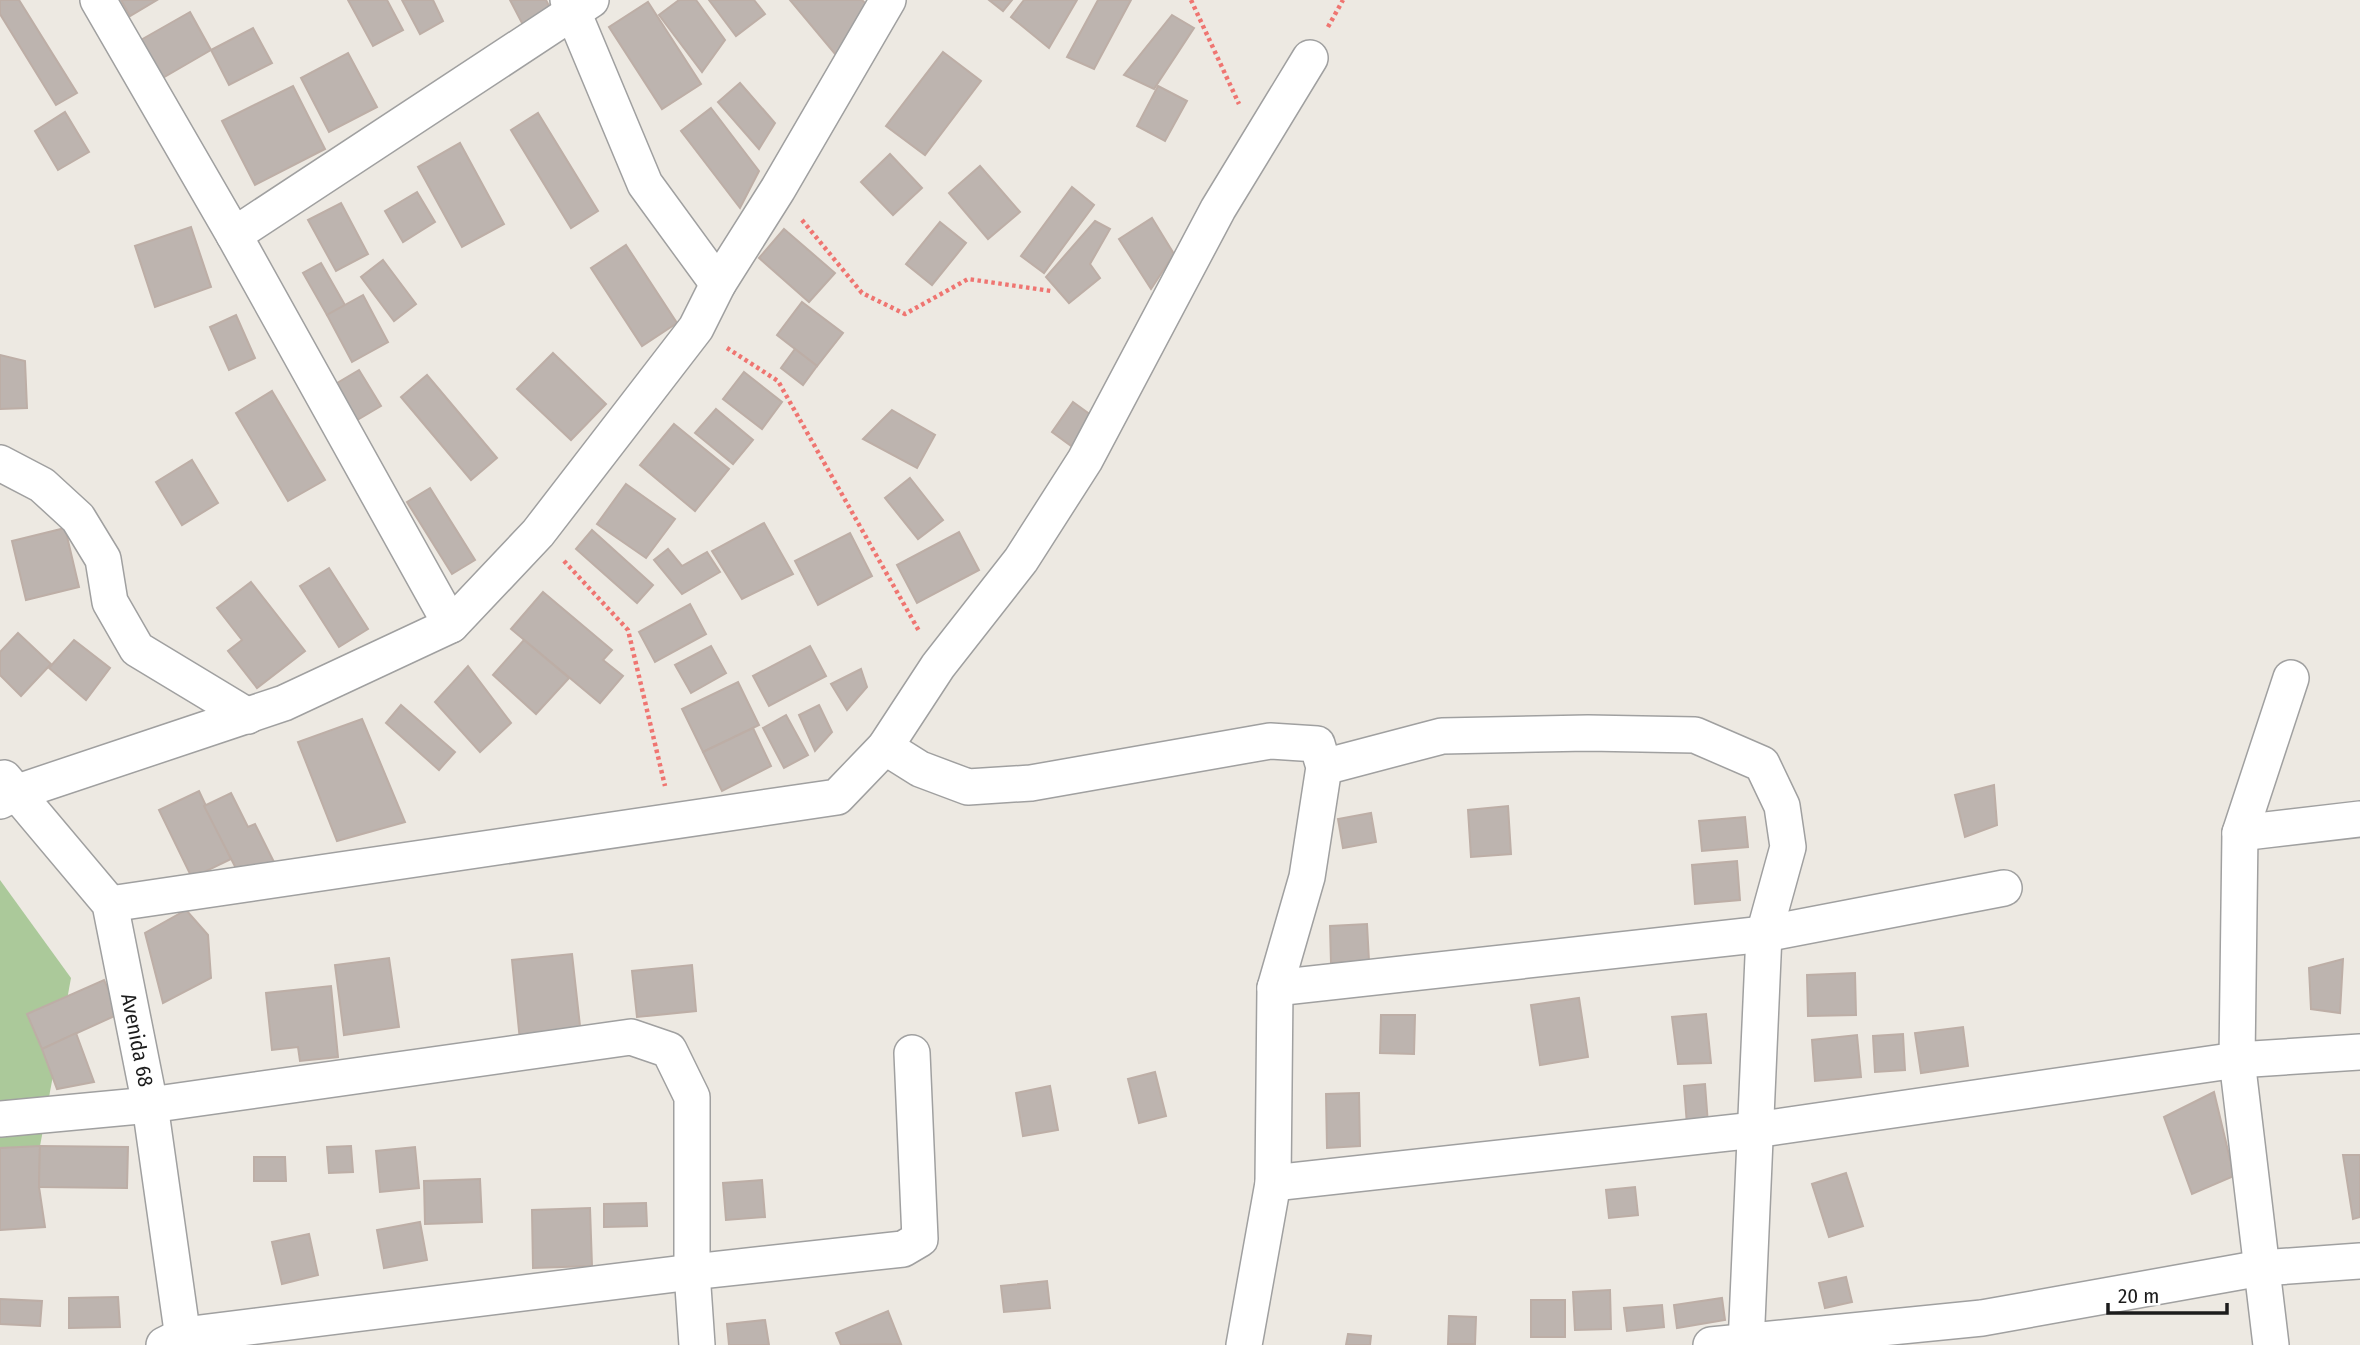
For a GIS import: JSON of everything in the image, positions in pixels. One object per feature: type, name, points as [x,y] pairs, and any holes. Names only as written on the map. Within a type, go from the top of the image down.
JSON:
[{"type":"street","points":[[98,0],[234,235],[450,625]]},
{"type":"street","points":[[6,789],[284,704],[450,625],[538,533],[696,328],[718,284],[778,190],[888,0]]},
{"type":"street","points":[[234,235],[577,4],[645,184],[718,284]]},
{"type":"street","points":[[110,904],[837,797],[885,747],[938,666],[1021,560],[1086,460],[1218,209],[1310,58]]},
{"type":"street","points":[[0,463],[42,485],[78,518],[103,559],[110,602],[137,649],[248,716]]},
{"type":"street","points":[[2270,1345],[2237,1060],[2239,833],[2291,678]]},
{"type":"street","points":[[1324,766],[1442,736],[1588,733],[1695,736],[1762,764],[1783,806],[1788,846],[1764,934],[1746,1343]]},
{"type":"street","points":[[885,747],[920,769],[968,787],[1031,783],[1270,741],[1317,744],[1324,766],[1307,877],[1275,988],[1273,1182],[1244,1345]]},
{"type":"street","name":"Avenida 68","points":[[6,789],[110,904],[150,1105],[177,1342]]},
{"type":"street","points":[[2239,833],[2360,819]]},
{"type":"street","points":[[1275,988],[1764,934],[2004,888]]},
{"type":"street","points":[[0,1119],[150,1105],[631,1037],[669,1051],[692,1097],[692,1272],[697,1345]]},
{"type":"street","points":[[1273,1182],[1755,1130],[2237,1060],[2360,1052]]},
{"type":"street","points":[[177,1342],[692,1272],[902,1249],[919,1239],[912,1053]]},
{"type":"street","points":[[1711,1345],[1982,1318],[2261,1268],[2360,1261]]},
{"type":"path","points":[[1191,0],[1258,145]]},
{"type":"path","points":[[778,190],[862,293],[905,314],[968,279],[1051,291]]},
{"type":"path","points":[[696,328],[778,381],[938,666]]},
{"type":"path","points":[[538,533],[628,630],[673,821]]},
{"type":"green space","points":[[0,880],[71,978],[40,1146],[0,1148]]},
{"type":"building","points":[[0,0],[19,0],[77,93],[56,105],[0,14]]},
{"type":"building","points":[[121,0],[157,0],[130,16]]},
{"type":"building","points":[[348,0],[387,0],[403,30],[373,46]]},
{"type":"building","points":[[402,0],[433,0],[443,21],[420,34]]},
{"type":"building","points":[[510,0],[546,0],[551,10],[523,25]]},
{"type":"building","points":[[679,0],[696,0],[725,40],[702,72],[659,15]]},
{"type":"building","points":[[709,0],[754,0],[765,14],[736,36]]},
{"type":"building","points":[[790,0],[862,0],[867,5],[836,55]]},
{"type":"building","points":[[989,0],[1012,0],[1003,11]]},
{"type":"building","points":[[1024,0],[1077,0],[1049,48],[1011,17]]},
{"type":"building","points":[[1098,0],[1131,0],[1094,69],[1067,57]]},
{"type":"building","points":[[648,2],[701,84],[662,109],[609,27]]},
{"type":"building","points":[[190,12],[211,50],[161,79],[139,41]]},
{"type":"building","points":[[1172,15],[1194,28],[1154,89],[1124,75]]},
{"type":"building","points":[[253,28],[272,63],[229,85],[211,50]]},
{"type":"building","points":[[943,52],[981,81],[925,155],[886,126]]},
{"type":"building","points":[[348,53],[377,107],[329,132],[301,78]]},
{"type":"building","points":[[740,83],[775,123],[759,149],[718,102]]},
{"type":"building","points":[[293,86],[325,149],[255,185],[222,121]]},
{"type":"building","points":[[1158,86],[1187,101],[1165,141],[1137,126]]},
{"type":"building","points":[[711,108],[759,171],[740,208],[681,131]]},
{"type":"building","points":[[65,112],[89,152],[58,170],[35,131]]},
{"type":"building","points":[[538,113],[598,211],[571,228],[511,130]]},
{"type":"building","points":[[460,143],[504,224],[462,247],[418,167]]},
{"type":"building","points":[[890,154],[922,188],[893,215],[861,182]]},
{"type":"building","points":[[980,166],[1020,212],[988,239],[949,193]]},
{"type":"building","points":[[1072,187],[1094,205],[1044,273],[1021,256]]},
{"type":"building","points":[[417,192],[435,222],[403,242],[385,211]]},
{"type":"building","points":[[341,203],[368,254],[336,271],[308,220]]},
{"type":"building","points":[[1152,218],[1174,254],[1151,289],[1119,239]]},
{"type":"building","points":[[1095,221],[1110,229],[1090,264],[1100,278],[1069,303],[1046,277]]},
{"type":"building","points":[[940,222],[966,243],[932,285],[906,264]]},
{"type":"building","points":[[191,227],[211,287],[155,307],[135,246]]},
{"type":"building","points":[[784,229],[835,273],[809,302],[759,258]]},
{"type":"building","points":[[626,245],[677,323],[642,346],[591,268]]},
{"type":"building","points":[[383,260],[416,304],[394,321],[361,277]]},
{"type":"building","points":[[321,263],[345,305],[327,315],[303,273]]},
{"type":"building","points":[[363,295],[388,342],[352,362],[327,315]]},
{"type":"building","points":[[802,302],[843,333],[817,366],[777,335]]},
{"type":"building","points":[[236,315],[255,358],[229,370],[210,327]]},
{"type":"building","points":[[795,349],[817,366],[803,385],[781,368]]},
{"type":"building","points":[[553,353],[606,404],[571,440],[517,389]]},
{"type":"building","points":[[0,355],[25,361],[27,408],[0,409]]},
{"type":"building","points":[[359,370],[381,406],[354,422],[332,386]]},
{"type":"building","points":[[744,372],[782,402],[762,429],[723,399]]},
{"type":"building","points":[[427,375],[497,458],[471,480],[401,397]]},
{"type":"building","points":[[272,391],[325,480],[288,501],[236,413]]},
{"type":"building","points":[[1073,402],[1095,418],[1074,448],[1052,432]]},
{"type":"building","points":[[716,409],[753,440],[733,464],[695,433]]},
{"type":"building","points":[[892,410],[935,435],[917,468],[863,439]]},
{"type":"building","points":[[674,424],[729,469],[695,511],[640,465]]},
{"type":"building","points":[[192,460],[218,503],[182,525],[156,482]]},
{"type":"building","points":[[910,478],[943,520],[918,539],[885,498]]},
{"type":"building","points":[[626,484],[675,519],[646,558],[597,524]]},
{"type":"building","points":[[430,488],[475,560],[452,574],[407,502]]},
{"type":"building","points":[[764,523],[793,574],[742,599],[712,551]]},
{"type":"building","points":[[65,528],[79,587],[26,600],[12,541]]},
{"type":"building","points":[[592,530],[653,585],[637,603],[576,549]]},
{"type":"building","points":[[959,532],[979,570],[917,603],[897,565]]},
{"type":"building","points":[[850,533],[872,576],[818,605],[795,561]]},
{"type":"building","points":[[668,549],[682,566],[707,552],[720,572],[682,594],[654,560]]},
{"type":"building","points":[[329,568],[368,629],[339,647],[300,586]]},
{"type":"building","points":[[251,582],[305,651],[257,688],[228,651],[242,640],[217,608]]},
{"type":"building","points":[[543,592],[612,650],[603,660],[623,676],[600,703],[511,629]]},
{"type":"building","points":[[690,604],[706,634],[655,662],[639,632]]},
{"type":"building","points":[[18,633],[51,664],[21,696],[0,675],[0,652]]},
{"type":"building","points":[[74,640],[110,668],[86,700],[49,668]]},
{"type":"building","points":[[524,640],[569,678],[536,714],[493,675]]},
{"type":"building","points":[[711,646],[726,673],[691,693],[675,665]]},
{"type":"building","points":[[810,646],[826,676],[769,706],[753,676]]},
{"type":"building","points":[[468,666],[511,723],[480,752],[435,702]]},
{"type":"building","points":[[861,669],[867,687],[847,710],[831,684]]},
{"type":"building","points":[[738,682],[759,725],[703,752],[682,709]]},
{"type":"building","points":[[401,705],[455,752],[439,770],[386,723]]},
{"type":"building","points":[[819,705],[832,732],[815,751],[799,715]]},
{"type":"building","points":[[786,715],[808,755],[784,768],[763,728]]},
{"type":"building","points":[[362,719],[405,822],[337,841],[298,742]]},
{"type":"building","points":[[753,728],[771,766],[722,791],[703,752]]},
{"type":"building","points":[[1994,785],[1997,825],[1965,837],[1955,795]]},
{"type":"building","points":[[199,791],[231,859],[192,878],[159,810]]},
{"type":"building","points":[[231,793],[248,827],[255,824],[279,872],[242,880],[204,806]]},
{"type":"building","points":[[1508,806],[1511,854],[1471,857],[1468,810]]},
{"type":"building","points":[[1371,813],[1376,842],[1343,848],[1338,819]]},
{"type":"building","points":[[1745,817],[1748,847],[1702,851],[1699,821]]},
{"type":"building","points":[[1737,861],[1740,900],[1695,904],[1692,865]]},
{"type":"building","points":[[186,910],[208,935],[211,978],[163,1003],[145,933]]},
{"type":"building","points":[[1367,924],[1369,961],[1331,963],[1330,926]]},
{"type":"building","points":[[572,954],[581,1035],[520,1041],[512,960]]},
{"type":"building","points":[[389,958],[399,1027],[344,1035],[335,965]]},
{"type":"building","points":[[2343,959],[2340,1013],[2311,1009],[2309,968]]},
{"type":"building","points":[[692,965],[696,1011],[637,1017],[632,971]]},
{"type":"building","points":[[1855,973],[1856,1015],[1808,1016],[1807,975]]},
{"type":"building","points":[[104,980],[119,1014],[42,1049],[27,1014]]},
{"type":"building","points":[[331,986],[338,1057],[300,1061],[298,1047],[272,1050],[266,993]]},
{"type":"building","points":[[1579,998],[1588,1057],[1540,1065],[1531,1005]]},
{"type":"building","points":[[1706,1014],[1711,1063],[1678,1064],[1672,1017]]},
{"type":"building","points":[[1381,1015],[1415,1015],[1414,1054],[1380,1053]]},
{"type":"building","points":[[1963,1027],[1968,1066],[1921,1073],[1915,1033]]},
{"type":"building","points":[[76,1033],[94,1082],[57,1089],[42,1049]]},
{"type":"building","points":[[1903,1034],[1905,1070],[1875,1072],[1873,1036]]},
{"type":"building","points":[[1857,1035],[1861,1077],[1815,1081],[1812,1040]]},
{"type":"building","points":[[1155,1072],[1166,1116],[1139,1123],[1128,1079]]},
{"type":"building","points":[[1705,1084],[1708,1124],[1687,1125],[1684,1086]]},
{"type":"building","points":[[1050,1086],[1058,1130],[1023,1136],[1016,1093]]},
{"type":"building","points":[[2214,1092],[2234,1176],[2192,1194],[2164,1117]]},
{"type":"building","points":[[1359,1093],[1360,1146],[1327,1148],[1326,1094]]},
{"type":"building","points":[[40,1146],[39,1187],[45,1227],[0,1230],[0,1148]]},
{"type":"building","points":[[40,1146],[128,1147],[127,1188],[39,1187]]},
{"type":"building","points":[[351,1146],[353,1172],[329,1173],[327,1147]]},
{"type":"building","points":[[415,1147],[419,1188],[380,1192],[376,1151]]},
{"type":"building","points":[[2343,1155],[2360,1155],[2360,1217],[2353,1219]]},
{"type":"building","points":[[254,1157],[285,1157],[286,1181],[254,1181]]},
{"type":"building","points":[[1846,1173],[1863,1226],[1829,1237],[1812,1184]]},
{"type":"building","points":[[480,1179],[482,1222],[425,1224],[424,1181]]},
{"type":"building","points":[[762,1180],[765,1217],[726,1220],[723,1183]]},
{"type":"building","points":[[1635,1187],[1638,1215],[1609,1218],[1606,1190]]},
{"type":"building","points":[[646,1203],[647,1226],[604,1227],[604,1204]]},
{"type":"building","points":[[590,1208],[592,1266],[533,1268],[532,1210]]},
{"type":"building","points":[[420,1222],[427,1260],[384,1268],[377,1230]]},
{"type":"building","points":[[309,1234],[318,1275],[282,1284],[272,1242]]},
{"type":"building","points":[[1846,1277],[1852,1302],[1825,1308],[1819,1283]]},
{"type":"building","points":[[1047,1281],[1050,1308],[1004,1312],[1001,1286]]},
{"type":"building","points":[[1610,1290],[1611,1329],[1575,1330],[1573,1292]]},
{"type":"building","points":[[118,1297],[120,1327],[69,1328],[69,1298]]},
{"type":"building","points":[[1722,1298],[1725,1320],[1677,1328],[1674,1305]]},
{"type":"building","points":[[0,1299],[42,1301],[40,1326],[0,1324]]},
{"type":"building","points":[[1531,1300],[1565,1300],[1565,1337],[1531,1337]]},
{"type":"building","points":[[1662,1305],[1664,1327],[1627,1331],[1624,1308]]},
{"type":"building","points":[[888,1311],[901,1344],[841,1345],[836,1333]]},
{"type":"building","points":[[1449,1316],[1476,1317],[1475,1344],[1448,1344]]},
{"type":"building","points":[[765,1320],[769,1345],[729,1345],[727,1324]]},
{"type":"building","points":[[1348,1334],[1371,1336],[1370,1345],[1346,1345]]}]
